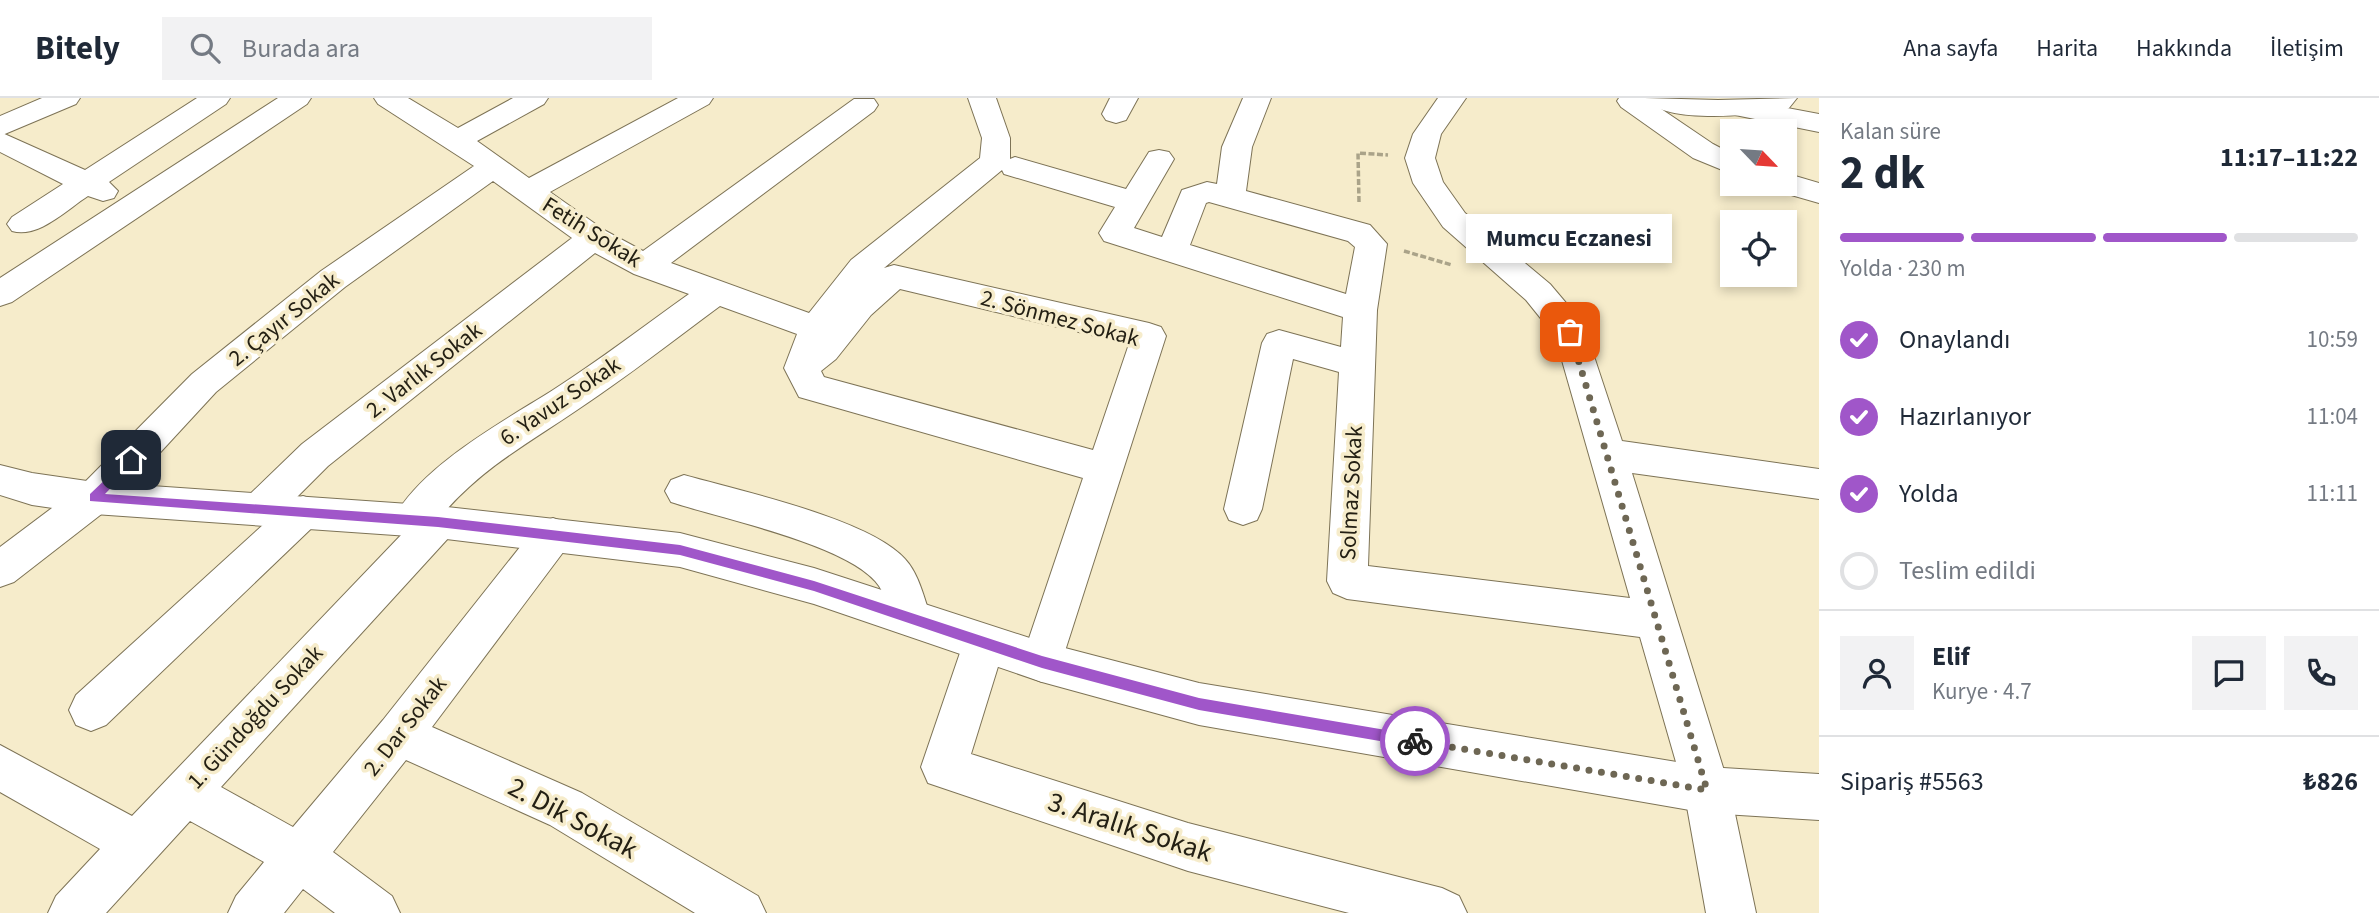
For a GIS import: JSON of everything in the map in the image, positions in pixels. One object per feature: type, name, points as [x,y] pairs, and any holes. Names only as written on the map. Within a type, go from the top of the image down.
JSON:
[{"type":"street","points":[[0,127],[66,98]]},
{"type":"street","points":[[23,225],[84,182],[216,98]]},
{"type":"street","points":[[0,294],[297,98]]},
{"type":"street","name":"Fetih Sokak","points":[[388,98],[457,140],[593,238],[645,266],[816,328]]},
{"type":"street","points":[[457,140],[534,98]]},
{"type":"street","points":[[528,191],[699,98]]},
{"type":"street","points":[[982,98],[996,138],[995,161],[862,268],[816,328],[801,368],[812,387],[1105,469]]},
{"type":"street","points":[[1230,197],[1237,147],[1257,98]]},
{"type":"street","points":[[1452,98],[1427,134],[1420,158],[1428,183],[1454,220],[1538,292],[1570,332],[1707,790],[1731,913]]},
{"type":"street","points":[[1644,99],[1721,111],[1779,102],[1783,98]]},
{"type":"street","points":[[1644,99],[1703,151],[1720,159]]},
{"type":"street","points":[[645,266],[864,104]]},
{"type":"street","points":[[1745,109],[1819,123]]},
{"type":"street","points":[[0,141],[134,206]]},
{"type":"street","points":[[1159,159],[1115,233],[1360,310]]},
{"type":"street","name":"2. Çayır Sokak","points":[[0,570],[94,498],[204,383],[333,279],[494,166]]},
{"type":"street","points":[[1015,167],[1134,202]]},
{"type":"street","points":[[1797,187],[1819,193]]},
{"type":"street","points":[[1172,252],[1193,197],[1207,192],[1359,233]]},
{"type":"street","name":"Solmaz Sokak","points":[[1359,233],[1371,244],[1360,310],[1347,581],[1656,620]]},
{"type":"street","name":"2. Varlık Sokak","points":[[260,509],[315,455],[593,238]]},
{"type":"street","name":"2. Sönmez Sokak","points":[[801,368],[824,351],[859,307],[894,276],[1149,336],[1042,662]]},
{"type":"street","name":"6. Yavuz Sokak","points":[[425,521],[447,484],[504,437],[567,399],[716,292]]},
{"type":"street","points":[[1243,509],[1279,343],[1357,364]]},
{"type":"street","points":[[1606,454],[1819,484]]},
{"type":"street","points":[[0,480],[32,489],[94,498],[425,521],[680,550],[814,586],[1042,662],[1199,704],[1707,790],[1819,797]]},
{"type":"street","points":[[684,491],[751,509],[837,539],[887,566],[898,581],[910,618]]},
{"type":"street","points":[[91,710],[303,512]]},
{"type":"street","name":"1. Gündoğdu Sokak","points":[[73,913],[425,521]]},
{"type":"street","name":"2. Dar Sokak","points":[[253,913],[398,735],[553,535]]},
{"type":"street","name":"3. Aralık Sokak","points":[[984,644],[944,766],[1188,847],[1442,913]]},
{"type":"street","name":"2. Dik Sokak","points":[[398,735],[566,809],[741,913]]},
{"type":"street","points":[[0,767],[136,844]]},
{"type":"street","points":[[184,792],[299,856],[375,913]]},
{"type":"path","points":[[1359,233],[1359,153],[1420,158]]},
{"type":"way so far","points":[[1415,741],[1707,790],[1570,332]]},
{"type":"place","name":"Mumcu Eczanesi","points":[[1570,332]]},
{"type":"route","points":[[131,460],[94,498],[438,522],[680,550],[814,586],[1042,662],[1199,704],[1415,741]]}]
